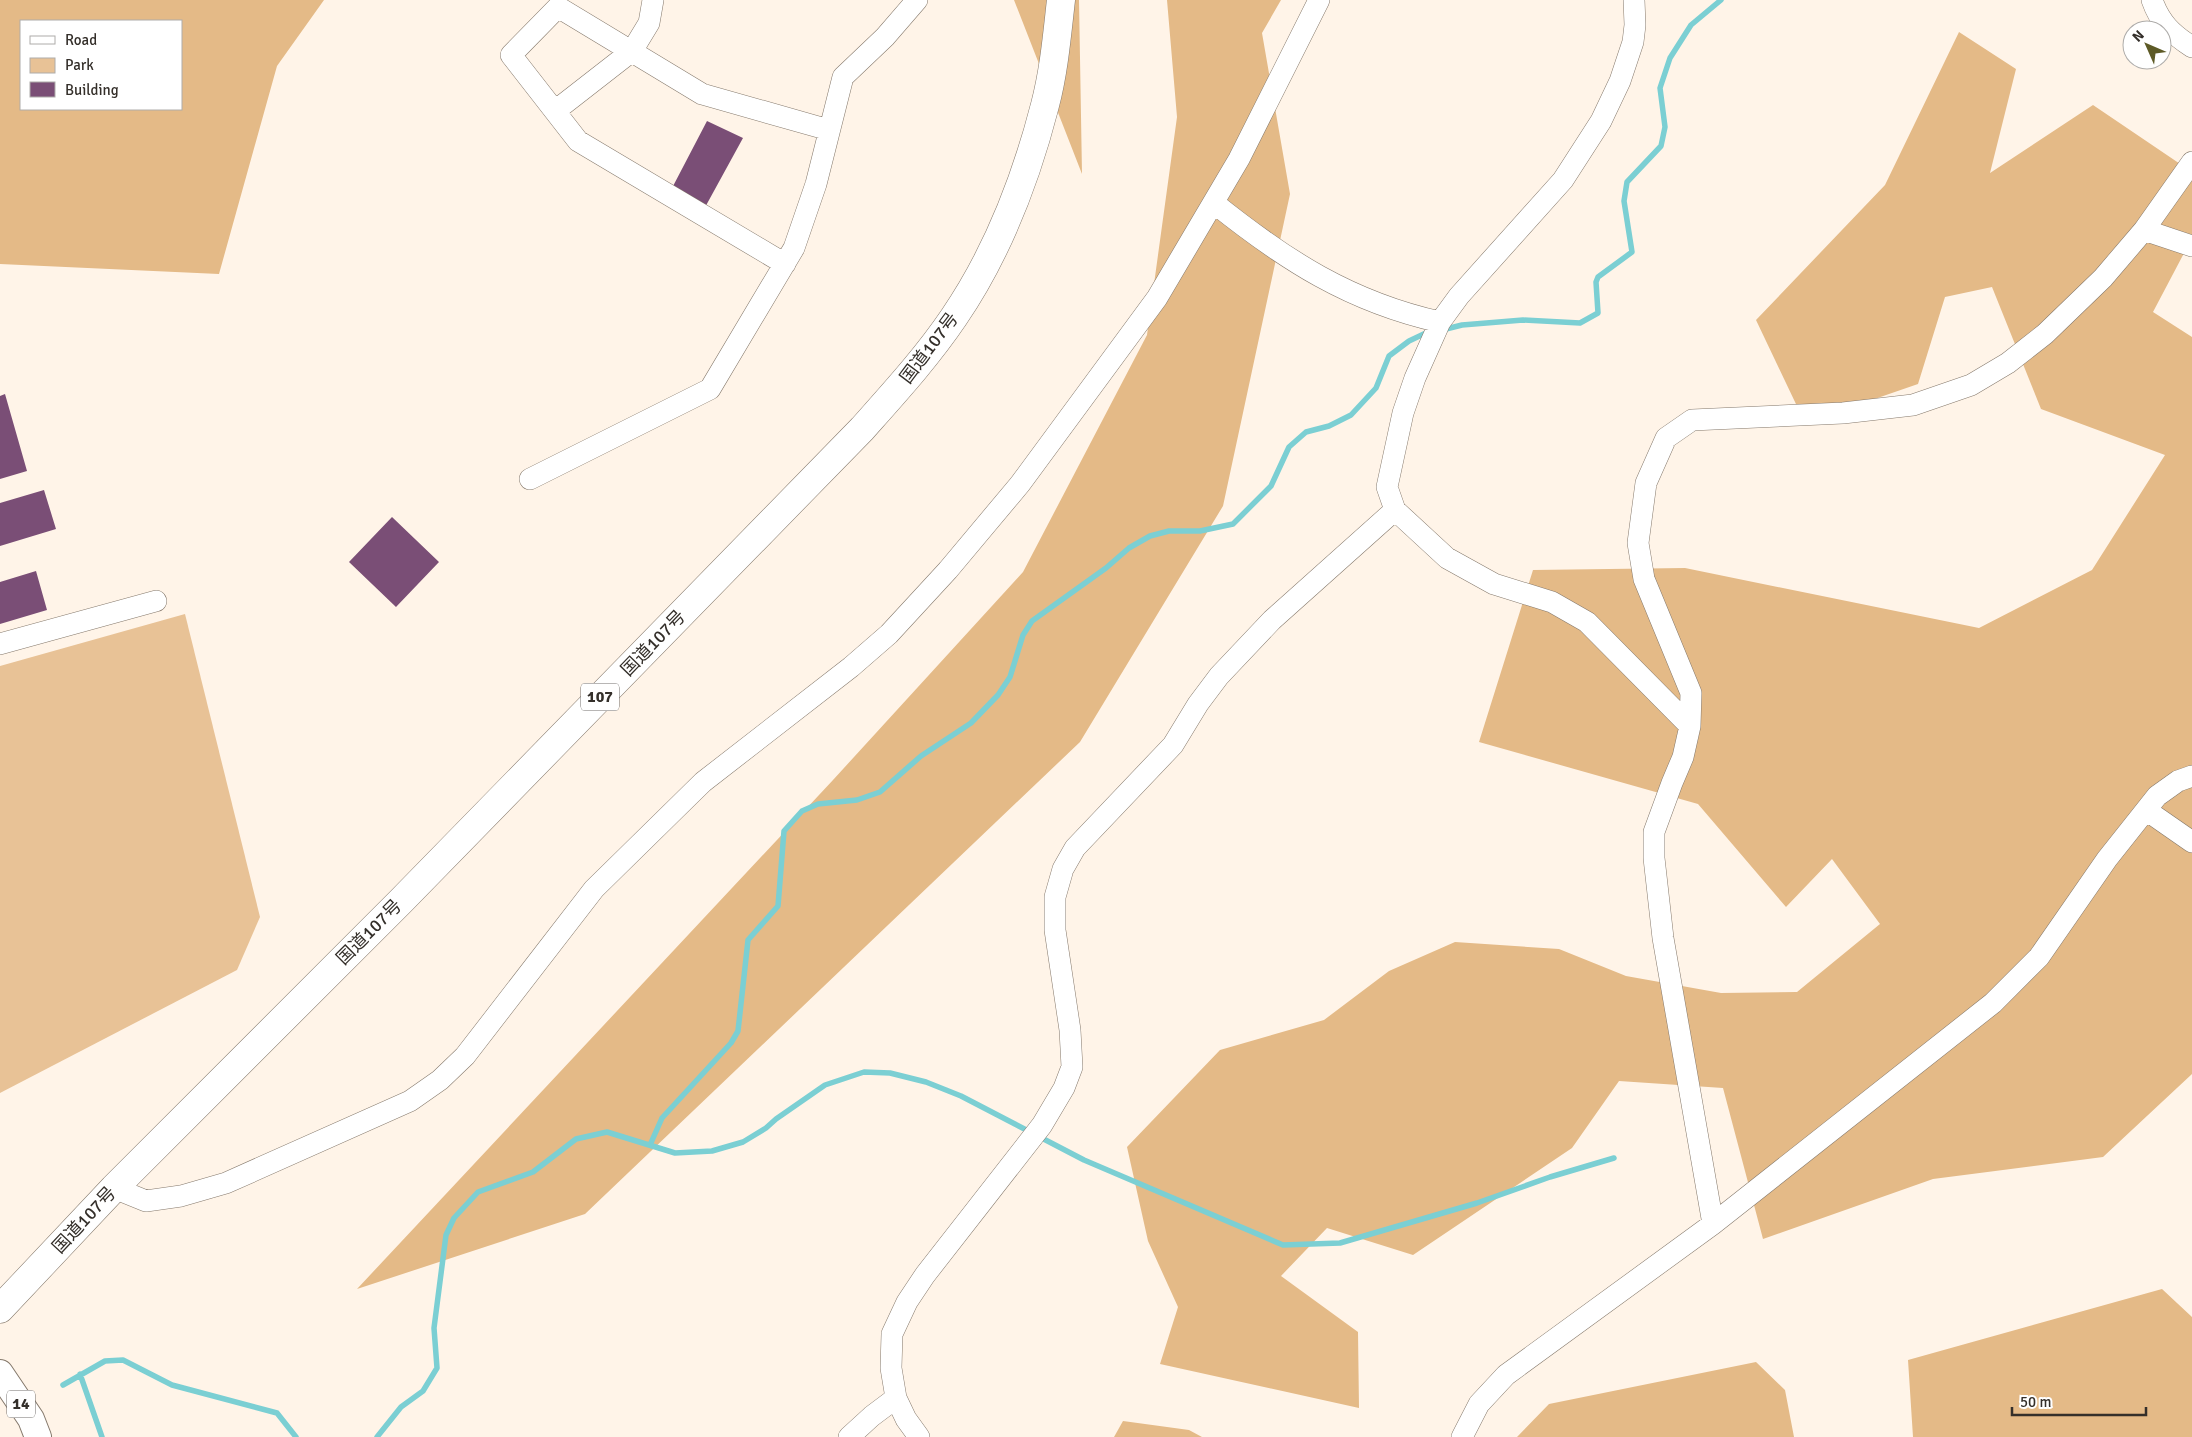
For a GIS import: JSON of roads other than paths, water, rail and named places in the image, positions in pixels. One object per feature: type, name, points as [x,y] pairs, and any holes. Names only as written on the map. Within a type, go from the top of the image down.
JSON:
[{"type":"highway","name":"国道107号","points":[[0,1309],[114,1188],[401,901],[862,429],[913,371],[954,317],[984,267],[1009,212],[1030,157],[1045,104],[1056,49],[1061,0]]},
{"type":"main road","name":"14","points":[[0,1373],[31,1419],[38,1437]]},
{"type":"street","points":[[555,111],[632,51],[649,24],[653,0]]},
{"type":"street","points":[[530,479],[710,389],[794,248],[816,184],[843,77],[885,37],[917,0]]},
{"type":"street","points":[[114,1188],[146,1201],[181,1196],[226,1184],[410,1101],[440,1080],[465,1056],[594,889],[703,782],[851,667],[889,634],[948,570],[1020,484],[1157,298],[1239,159],[1319,0]]},
{"type":"street","points":[[1634,0],[1635,26],[1633,42],[1620,81],[1601,121],[1563,180],[1459,296],[1440,322],[1415,378],[1403,413],[1387,487],[1395,510],[1447,558],[1494,584],[1552,602],[1587,622],[1690,726]]},
{"type":"street","points":[[2152,0],[2157,16],[2175,36],[2192,47]]},
{"type":"street","points":[[785,264],[578,141],[510,55],[558,7],[702,94],[829,130]]},
{"type":"street","points":[[1713,1224],[1663,938],[1654,858],[1654,832],[1684,757],[1690,726],[1691,693],[1644,580],[1638,542],[1646,484],[1666,438],[1692,420],[1843,413],[1913,405],[1971,385],[2008,364],[2045,334],[2103,278],[2144,230],[2192,162]]},
{"type":"street","points":[[1214,203],[1310,272],[1370,302],[1403,314],[1440,322]]},
{"type":"street","points":[[2144,230],[2192,246]]},
{"type":"street","points":[[919,1437],[906,1419],[896,1398],[890,1368],[892,1334],[907,1302],[930,1268],[1042,1125],[1064,1088],[1072,1067],[1070,1030],[1055,930],[1055,897],[1063,870],[1075,848],[1173,746],[1198,704],[1226,669],[1272,620],[1395,510]]},
{"type":"street","points":[[0,644],[156,601]]},
{"type":"street","points":[[1462,1437],[1479,1404],[1506,1375],[1713,1224],[1993,1003],[2039,957],[2107,859],[2157,796],[2178,781],[2192,776]]},
{"type":"street","points":[[2146,810],[2192,842]]},
{"type":"street","points":[[849,1437],[896,1398]]},
{"type":"waterway","points":[[1442,330],[1462,325],[1523,320],[1580,323],[1598,313],[1596,282],[1598,277],[1632,252],[1624,201],[1627,182],[1661,146],[1665,127],[1660,88],[1670,58],[1691,25],[1721,0]]},
{"type":"waterway","points":[[650,1145],[662,1118],[731,1043],[738,1031],[748,940],[778,906],[784,831],[802,811],[818,804],[857,800],[880,792],[921,756],[971,723],[998,695],[1010,677],[1023,635],[1032,621],[1106,568],[1129,548],[1150,536],[1169,531],[1200,531],[1233,524],[1271,486],[1289,447],[1306,432],[1329,426],[1351,415],[1376,388],[1389,356],[1409,341],[1428,332]]},
{"type":"waterway","points":[[377,1437],[401,1407],[423,1391],[437,1368],[434,1328],[446,1235],[454,1218],[478,1192],[533,1172],[576,1139],[607,1132],[675,1153],[712,1151],[743,1142],[766,1128],[825,1085],[864,1072],[890,1073],[926,1082],[961,1096],[1084,1160],[1283,1245],[1340,1243],[1477,1203],[1550,1177],[1614,1158]]},
{"type":"waterway","points":[[63,1385],[105,1361],[123,1360],[172,1385],[277,1413],[296,1437]]},
{"type":"waterway","points":[[80,1374],[102,1437]]}]
